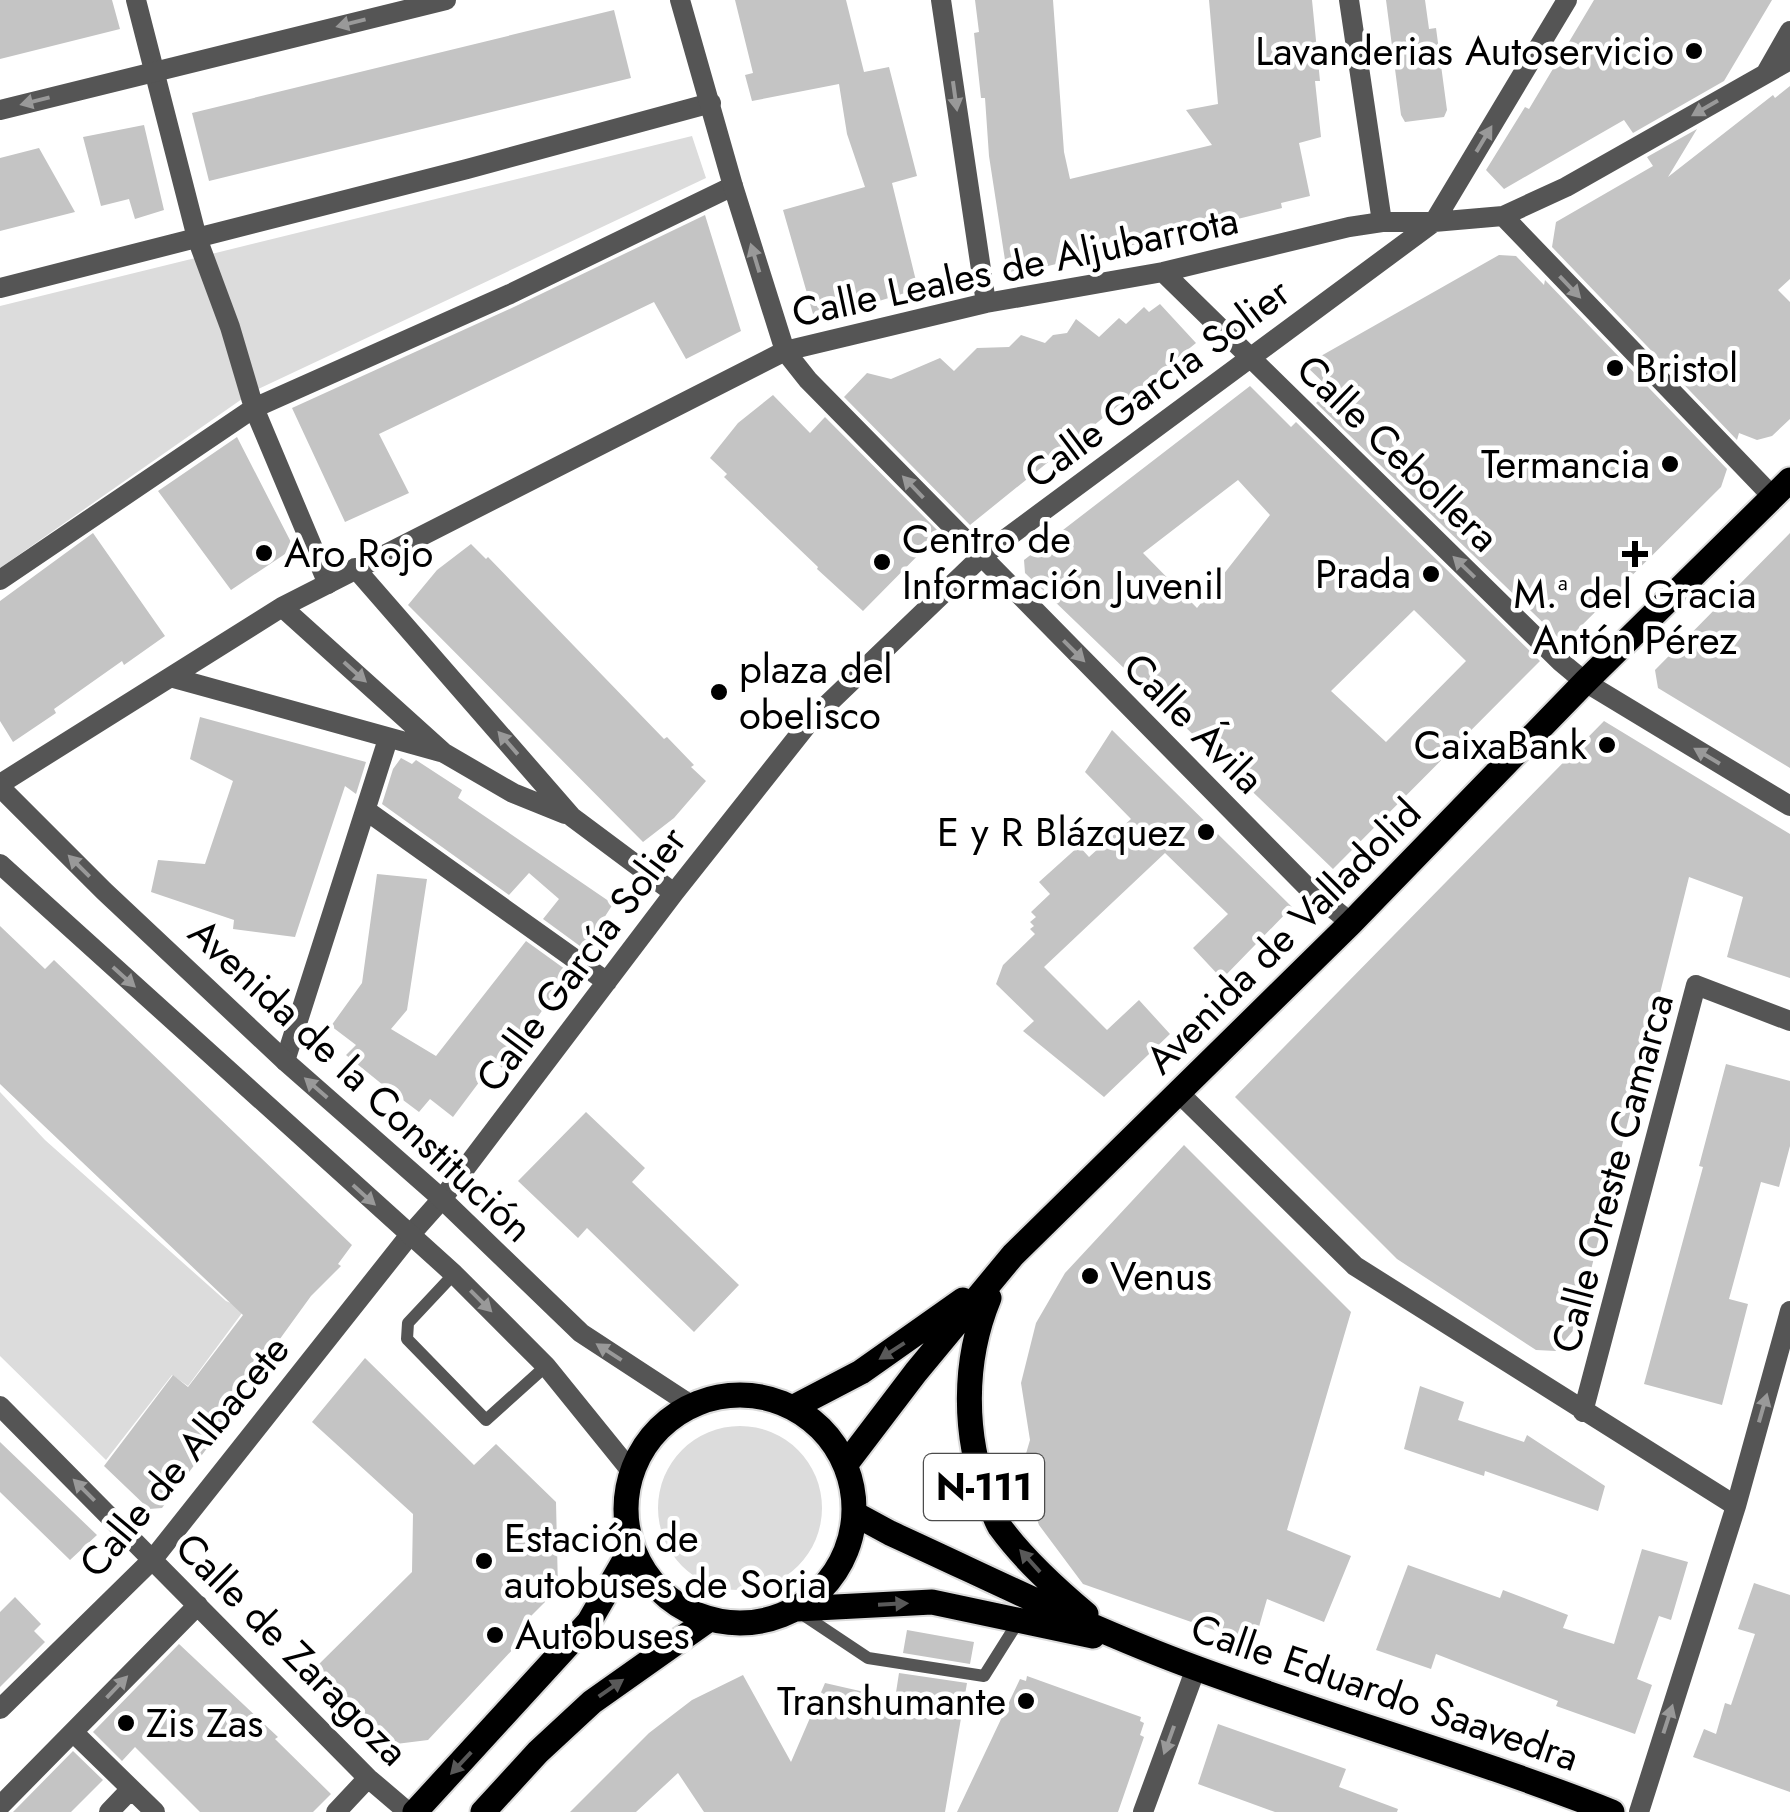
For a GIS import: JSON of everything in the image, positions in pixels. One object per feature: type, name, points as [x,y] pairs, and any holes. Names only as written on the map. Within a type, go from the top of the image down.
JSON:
[{"type":"main road","name":"Avenida de Valladolid","points":[[999,1274],[1013,1255],[1180,1094],[1231,1038],[1351,923],[1586,682],[1782,489]]},
{"type":"main road","points":[[794,1407],[888,1354],[999,1274]]},
{"type":"main road","name":"N-111","points":[[846,1464],[916,1372],[999,1274]]},
{"type":"main road","name":"N-111","points":[[999,1274],[977,1327],[968,1403],[976,1468],[998,1524],[1036,1569],[1084,1612],[1132,1643]]},
{"type":"main road","name":"N-111","points":[[796,1610],[838,1570],[850,1543],[855,1514],[846,1464],[825,1431],[794,1407],[772,1398],[743,1394],[691,1405],[654,1432],[631,1471],[625,1520],[630,1551],[642,1574],[669,1600],[708,1620],[752,1624],[796,1610],[932,1602],[1132,1643]]},
{"type":"main road","name":"N-111","points":[[855,1514],[1132,1643]]},
{"type":"main road","points":[[412,1812],[589,1622],[630,1551]]},
{"type":"main road","points":[[483,1812],[538,1752],[592,1702],[708,1620]]},
{"type":"main road","name":"Calle Eduardo Saavedra","points":[[1132,1643],[1542,1784],[1612,1812]]},
{"type":"street","points":[[136,0],[198,238],[254,408],[328,584]]},
{"type":"street","points":[[0,110],[446,0]]},
{"type":"street","points":[[680,0],[732,186],[785,351]]},
{"type":"street","points":[[942,0],[986,303]]},
{"type":"street","points":[[1348,0],[1382,222]]},
{"type":"street","points":[[1434,222],[1567,0]]},
{"type":"street","points":[[1765,74],[1790,32]]},
{"type":"street","points":[[1434,222],[1503,216],[1566,187],[1790,60]]},
{"type":"street","points":[[0,288],[711,102]]},
{"type":"street","points":[[0,580],[254,408],[510,294],[732,186]]},
{"type":"street","points":[[1503,216],[1782,489]]},
{"type":"street","name":"Calle Leales de Aljubarrota","points":[[0,785],[282,606],[785,351],[986,303],[1163,272],[1382,222],[1434,222]]},
{"type":"street","name":"Calle García Solier","points":[[409,1236],[442,1199],[810,720],[981,557],[1434,222]]},
{"type":"street","name":"Calle Cebollera","points":[[1163,272],[1586,682],[1790,806]]},
{"type":"street","name":"Calle Ávila","points":[[785,351],[808,380],[1318,898],[1351,923]]},
{"type":"street","points":[[354,568],[572,816],[674,893]]},
{"type":"street","points":[[282,606],[444,752],[512,793],[572,816]]},
{"type":"street","points":[[174,678],[444,752]]},
{"type":"street","points":[[285,1061],[388,739]]},
{"type":"street","name":"Avenida de la Constitución","points":[[0,785],[104,891],[285,1061],[442,1199],[581,1333],[691,1405]]},
{"type":"street","points":[[367,811],[607,982]]},
{"type":"street","name":"Avenida de la Constitución","points":[[0,864],[454,1274],[546,1366],[631,1471]]},
{"type":"street","name":"Calle Oreste Camarca","points":[[1583,1412],[1696,985],[1790,1020]]},
{"type":"street","points":[[1180,1094],[1355,1266],[1736,1506]]},
{"type":"street","name":"Calle de Albacete","points":[[0,1708],[153,1559],[409,1236]]},
{"type":"street","points":[[1639,1812],[1736,1506],[1790,1311]]},
{"type":"street","name":"Calle de Zaragoza","points":[[0,1406],[368,1778],[412,1812]]},
{"type":"street","points":[[0,1806],[198,1605]]},
{"type":"street","points":[[1142,1812],[1196,1668]]},
{"type":"street","points":[[73,1732],[155,1812]]},
{"type":"street","points":[[336,1812],[368,1778]]},
{"type":"street","points":[[109,1812],[131,1789]]},
{"type":"lane","points":[[454,1274],[408,1324],[407,1338],[486,1420],[546,1366]]},
{"type":"lane","points":[[796,1610],[868,1658],[984,1676],[1018,1622]]},
{"type":"shaded area","points":[[692,136],[706,178],[252,392],[0,568],[0,306]]},
{"type":"shaded area","points":[[0,1092],[45,1140],[226,1301],[245,1309],[188,1386],[172,1375],[106,1460],[0,1356]]},
{"type":"shaded area","points":[[740,1426],[772,1432],[798,1450],[816,1476],[822,1508],[816,1540],[798,1566],[772,1584],[740,1590],[708,1584],[682,1566],[664,1540],[658,1508],[664,1476],[682,1450],[708,1432]]},
{"type":"building","points":[[0,0],[112,0],[120,29],[0,59]]},
{"type":"building","points":[[735,0],[846,0],[864,72],[889,67],[917,176],[892,183],[918,289],[866,305],[813,314],[783,210],[865,187],[847,134],[839,84],[752,101],[745,75],[753,73]]},
{"type":"building","points":[[975,0],[1053,0],[1064,152],[1070,179],[1212,145],[1186,110],[1218,104],[1209,0],[1312,0],[1321,137],[1299,143],[1310,196],[1281,203],[1282,208],[1007,273],[989,156],[985,98],[981,98],[974,33],[979,32]]},
{"type":"building","points":[[1386,0],[1425,0],[1429,29],[1436,28],[1447,110],[1444,117],[1405,122],[1401,115]]},
{"type":"building","points":[[1594,0],[1772,0],[1724,81],[1633,133],[1624,120],[1504,189],[1486,170],[1525,107],[1529,109]]},
{"type":"building","points":[[614,10],[631,78],[209,181],[192,113]]},
{"type":"building","points":[[1790,86],[1790,279],[1778,290],[1790,302],[1790,419],[1772,436],[1757,440],[1739,433],[1737,440],[1552,247],[1556,222],[1653,166],[1647,157],[1697,129],[1668,177]]},
{"type":"building","points":[[144,125],[164,210],[135,219],[129,199],[101,206],[83,137]]},
{"type":"building","points":[[39,148],[75,212],[0,231],[0,158]]},
{"type":"building","points":[[705,215],[741,331],[686,359],[654,302],[379,434],[409,493],[345,522],[292,408]]},
{"type":"building","points":[[1499,255],[1516,256],[1544,285],[1545,280],[1727,469],[1721,487],[1564,643],[1316,403],[1330,389],[1305,365]]},
{"type":"building","points":[[1160,304],[1196,343],[970,525],[844,397],[867,373],[891,379],[940,358],[954,371],[977,348],[1009,347],[1021,335],[1045,343],[1053,335],[1067,333],[1076,319],[1099,337],[1119,318],[1126,324],[1144,307],[1149,312]]},
{"type":"building","points":[[1250,386],[1291,427],[1296,422],[1540,661],[1333,869],[1025,573],[1024,560]],"holes":[[[1238,480],[1270,515],[1197,608],[1143,553]],[[1414,610],[1466,661],[1386,742],[1331,691]]]},
{"type":"building","points":[[773,395],[810,433],[825,417],[940,533],[863,611],[724,477],[727,474],[710,458],[738,423]]},
{"type":"building","points":[[237,437],[294,548],[231,590],[158,491]]},
{"type":"building","points":[[93,533],[165,636],[124,665],[122,661],[13,742],[0,721],[0,601]]},
{"type":"building","points":[[1790,533],[1790,768],[1658,688],[1655,670]]},
{"type":"building","points":[[471,544],[664,739],[667,737],[706,781],[674,818],[643,842],[408,605],[437,570]]},
{"type":"building","points":[[200,717],[366,762],[356,794],[345,786],[295,937],[233,929],[234,920],[151,892],[158,860],[205,864],[233,781],[190,759]]},
{"type":"building","points":[[1604,721],[1790,834],[1790,978],[1727,957],[1743,897],[1689,877],[1577,1326],[1556,1351],[1536,1350],[1397,1259],[1235,1097]]},
{"type":"building","points":[[1112,730],[1292,907],[1222,979],[1193,948],[1228,914],[1165,853],[1044,967],[1107,1030],[1139,1000],[1170,1034],[1104,1097],[1023,1031],[1034,1021],[996,984],[1003,965],[1035,934],[1030,922],[1036,917],[1031,912],[1050,894],[1039,882],[1079,846],[1089,857],[1131,819],[1085,772]]},
{"type":"building","points":[[401,758],[412,764],[416,760],[462,790],[458,798],[613,904],[584,949],[543,919],[559,899],[529,873],[509,895],[382,804],[393,769]]},
{"type":"building","points":[[377,874],[427,879],[407,1010],[391,1029],[436,1056],[526,941],[569,972],[502,1068],[495,1061],[453,1117],[430,1099],[419,1112],[346,1055],[356,1045],[331,1026],[362,983]]},
{"type":"building","points":[[0,926],[45,969],[54,960],[352,1245],[338,1264],[341,1266],[311,1296],[222,1419],[226,1423],[162,1508],[149,1509],[104,1466],[173,1375],[188,1387],[243,1315],[0,1084]]},
{"type":"building","points":[[1726,1064],[1790,1081],[1790,1146],[1779,1187],[1761,1182],[1729,1299],[1748,1304],[1722,1405],[1644,1384],[1703,1167],[1699,1166]]},
{"type":"building","points":[[586,1112],[645,1168],[632,1182],[739,1285],[694,1332],[587,1228],[578,1238],[518,1181]]},
{"type":"building","points":[[1184,1145],[1351,1312],[1287,1530],[1351,1556],[1324,1622],[1267,1599],[1254,1644],[1083,1584],[1039,1525],[1018,1467],[1023,1464],[1030,1440],[1021,1383],[1036,1323],[1065,1273]]},
{"type":"building","name":"Estación de autobuses de Soria","points":[[365,1358],[474,1465],[496,1444],[556,1502],[558,1589],[520,1627],[528,1633],[428,1740],[396,1744],[316,1667],[412,1572],[413,1514],[312,1422]]},
{"type":"building","points":[[1420,1386],[1464,1402],[1458,1420],[1524,1442],[1527,1435],[1605,1486],[1598,1511],[1485,1471],[1484,1476],[1404,1449]]},
{"type":"building","points":[[0,1442],[97,1535],[70,1560],[0,1492]]},
{"type":"building","points":[[1642,1549],[1688,1562],[1671,1620],[1659,1616],[1637,1679],[1652,1685],[1635,1734],[1556,1706],[1558,1701],[1436,1654],[1431,1669],[1376,1650],[1408,1565],[1500,1598],[1503,1590],[1568,1615],[1563,1628],[1614,1644]]},
{"type":"building","points":[[1754,1583],[1790,1595],[1790,1792],[1693,1757],[1704,1729],[1716,1734],[1725,1703],[1731,1705],[1755,1634],[1738,1629]]},
{"type":"building","points":[[15,1597],[41,1624],[34,1631],[45,1642],[0,1687],[0,1612]]},
{"type":"building","points":[[907,1630],[974,1642],[970,1664],[903,1653]]},
{"type":"building","points":[[179,1644],[278,1737],[275,1739],[331,1794],[313,1812],[200,1812],[135,1747],[122,1761],[93,1732]]},
{"type":"building","points":[[899,1673],[967,1683],[945,1812],[704,1812],[678,1773],[636,1812],[570,1812],[649,1733],[692,1700],[743,1675],[791,1762],[825,1683],[895,1699]]},
{"type":"building","points":[[1027,1676],[1141,1717],[1144,1723],[1140,1735],[1144,1737],[1118,1812],[957,1812],[1020,1679],[1026,1681]]},
{"type":"building","points":[[1218,1724],[1346,1769],[1339,1787],[1398,1809],[1397,1812],[1275,1812],[1198,1784]]},
{"type":"building","points":[[73,1751],[103,1780],[71,1812],[13,1812]]},
{"type":"place","name":"Lavanderias Autoservicio","points":[[1694,51]]},
{"type":"place","name":"Bristol","points":[[1615,368]]},
{"type":"place","name":"Termancia","points":[[1670,464]]},
{"type":"place","name":"Aro Rojo","points":[[264,553]]},
{"type":"place","name":"M.ª del Gracia Antón Pérez","points":[[1635,554]]},
{"type":"place","name":"Centro de Información Juvenil","points":[[882,562]]},
{"type":"place","name":"Prada","points":[[1431,574]]},
{"type":"place","name":"plaza del obelisco","points":[[719,692]]},
{"type":"place","name":"CaixaBank","points":[[1607,745]]},
{"type":"place","name":"E y R Blázquez","points":[[1206,832]]},
{"type":"place","name":"Venus","points":[[1090,1276]]},
{"type":"place","name":"Estación de autobuses de Soria","points":[[484,1561]]},
{"type":"place","name":"Autobuses","points":[[495,1635]]},
{"type":"place","name":"Transhumante","points":[[1026,1701]]},
{"type":"place","name":"Zis Zas","points":[[126,1723]]}]
